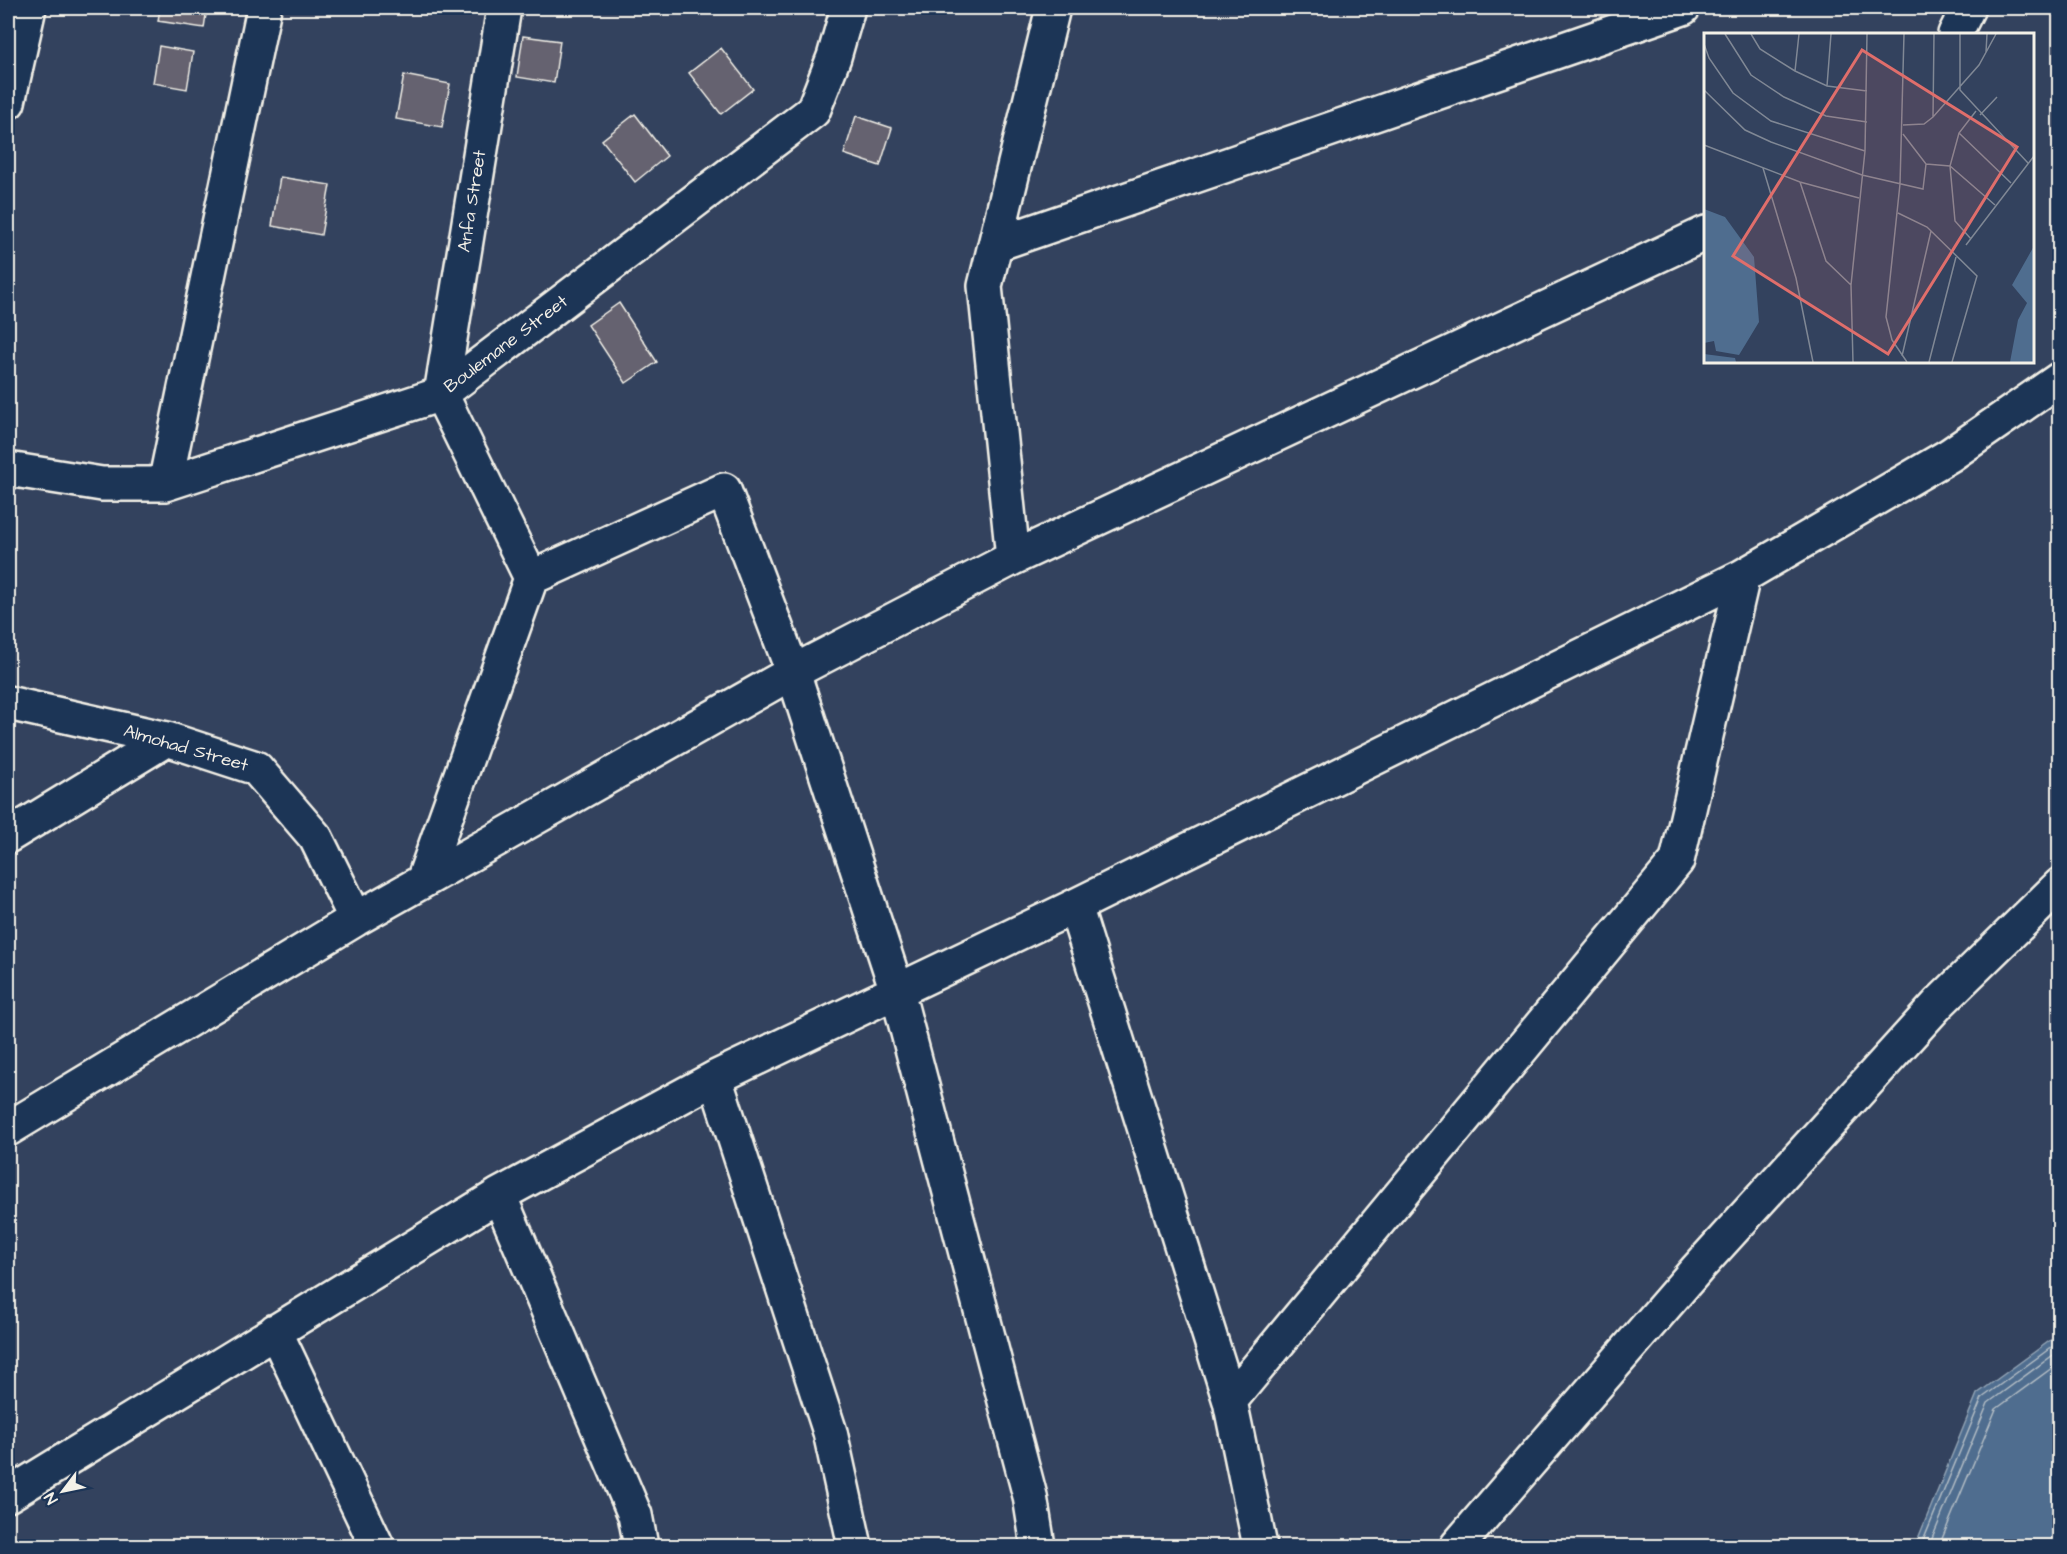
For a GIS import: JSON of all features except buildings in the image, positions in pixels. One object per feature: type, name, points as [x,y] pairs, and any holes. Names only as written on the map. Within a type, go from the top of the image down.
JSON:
[{"type":"street","points":[[8,102],[29,8]]},
{"type":"street","points":[[165,484],[264,8]]},
{"type":"street","name":"Anfa Street","points":[[441,394],[504,8]]},
{"type":"street","name":"Boulemane Street","points":[[8,469],[102,484],[165,484],[441,394],[813,111],[834,57],[848,8]]},
{"type":"street","points":[[1013,558],[985,286],[1053,8]]},
{"type":"street","points":[[997,244],[1683,8]]},
{"type":"street","points":[[1955,33],[1968,8]]},
{"type":"street","points":[[8,1130],[356,919],[793,672],[1013,558],[1704,234]]},
{"type":"street","points":[[8,1495],[499,1195],[715,1078],[1075,906],[1743,576],[1950,455],[2060,379]]},
{"type":"street","points":[[441,394],[531,578]]},
{"type":"street","points":[[423,881],[531,578],[727,478],[897,991],[1030,1496],[1038,1546]]},
{"type":"street","points":[[1230,1401],[1677,861],[1743,576]]},
{"type":"street","name":"Almohad Street","points":[[8,704],[167,739],[256,768],[316,838],[356,919]]},
{"type":"street","points":[[8,836],[167,739]]},
{"type":"street","points":[[1457,1546],[1697,1269],[1923,1020],[2060,885]]},
{"type":"street","points":[[1075,906],[1230,1401],[1260,1546]]},
{"type":"street","points":[[715,1078],[830,1432],[855,1546]]},
{"type":"street","points":[[499,1195],[635,1515],[641,1546]]},
{"type":"street","points":[[275,1331],[376,1546]]},
{"type":"water","points":[[2059,1334],[2059,1546],[1915,1546],[1977,1394]]}]
